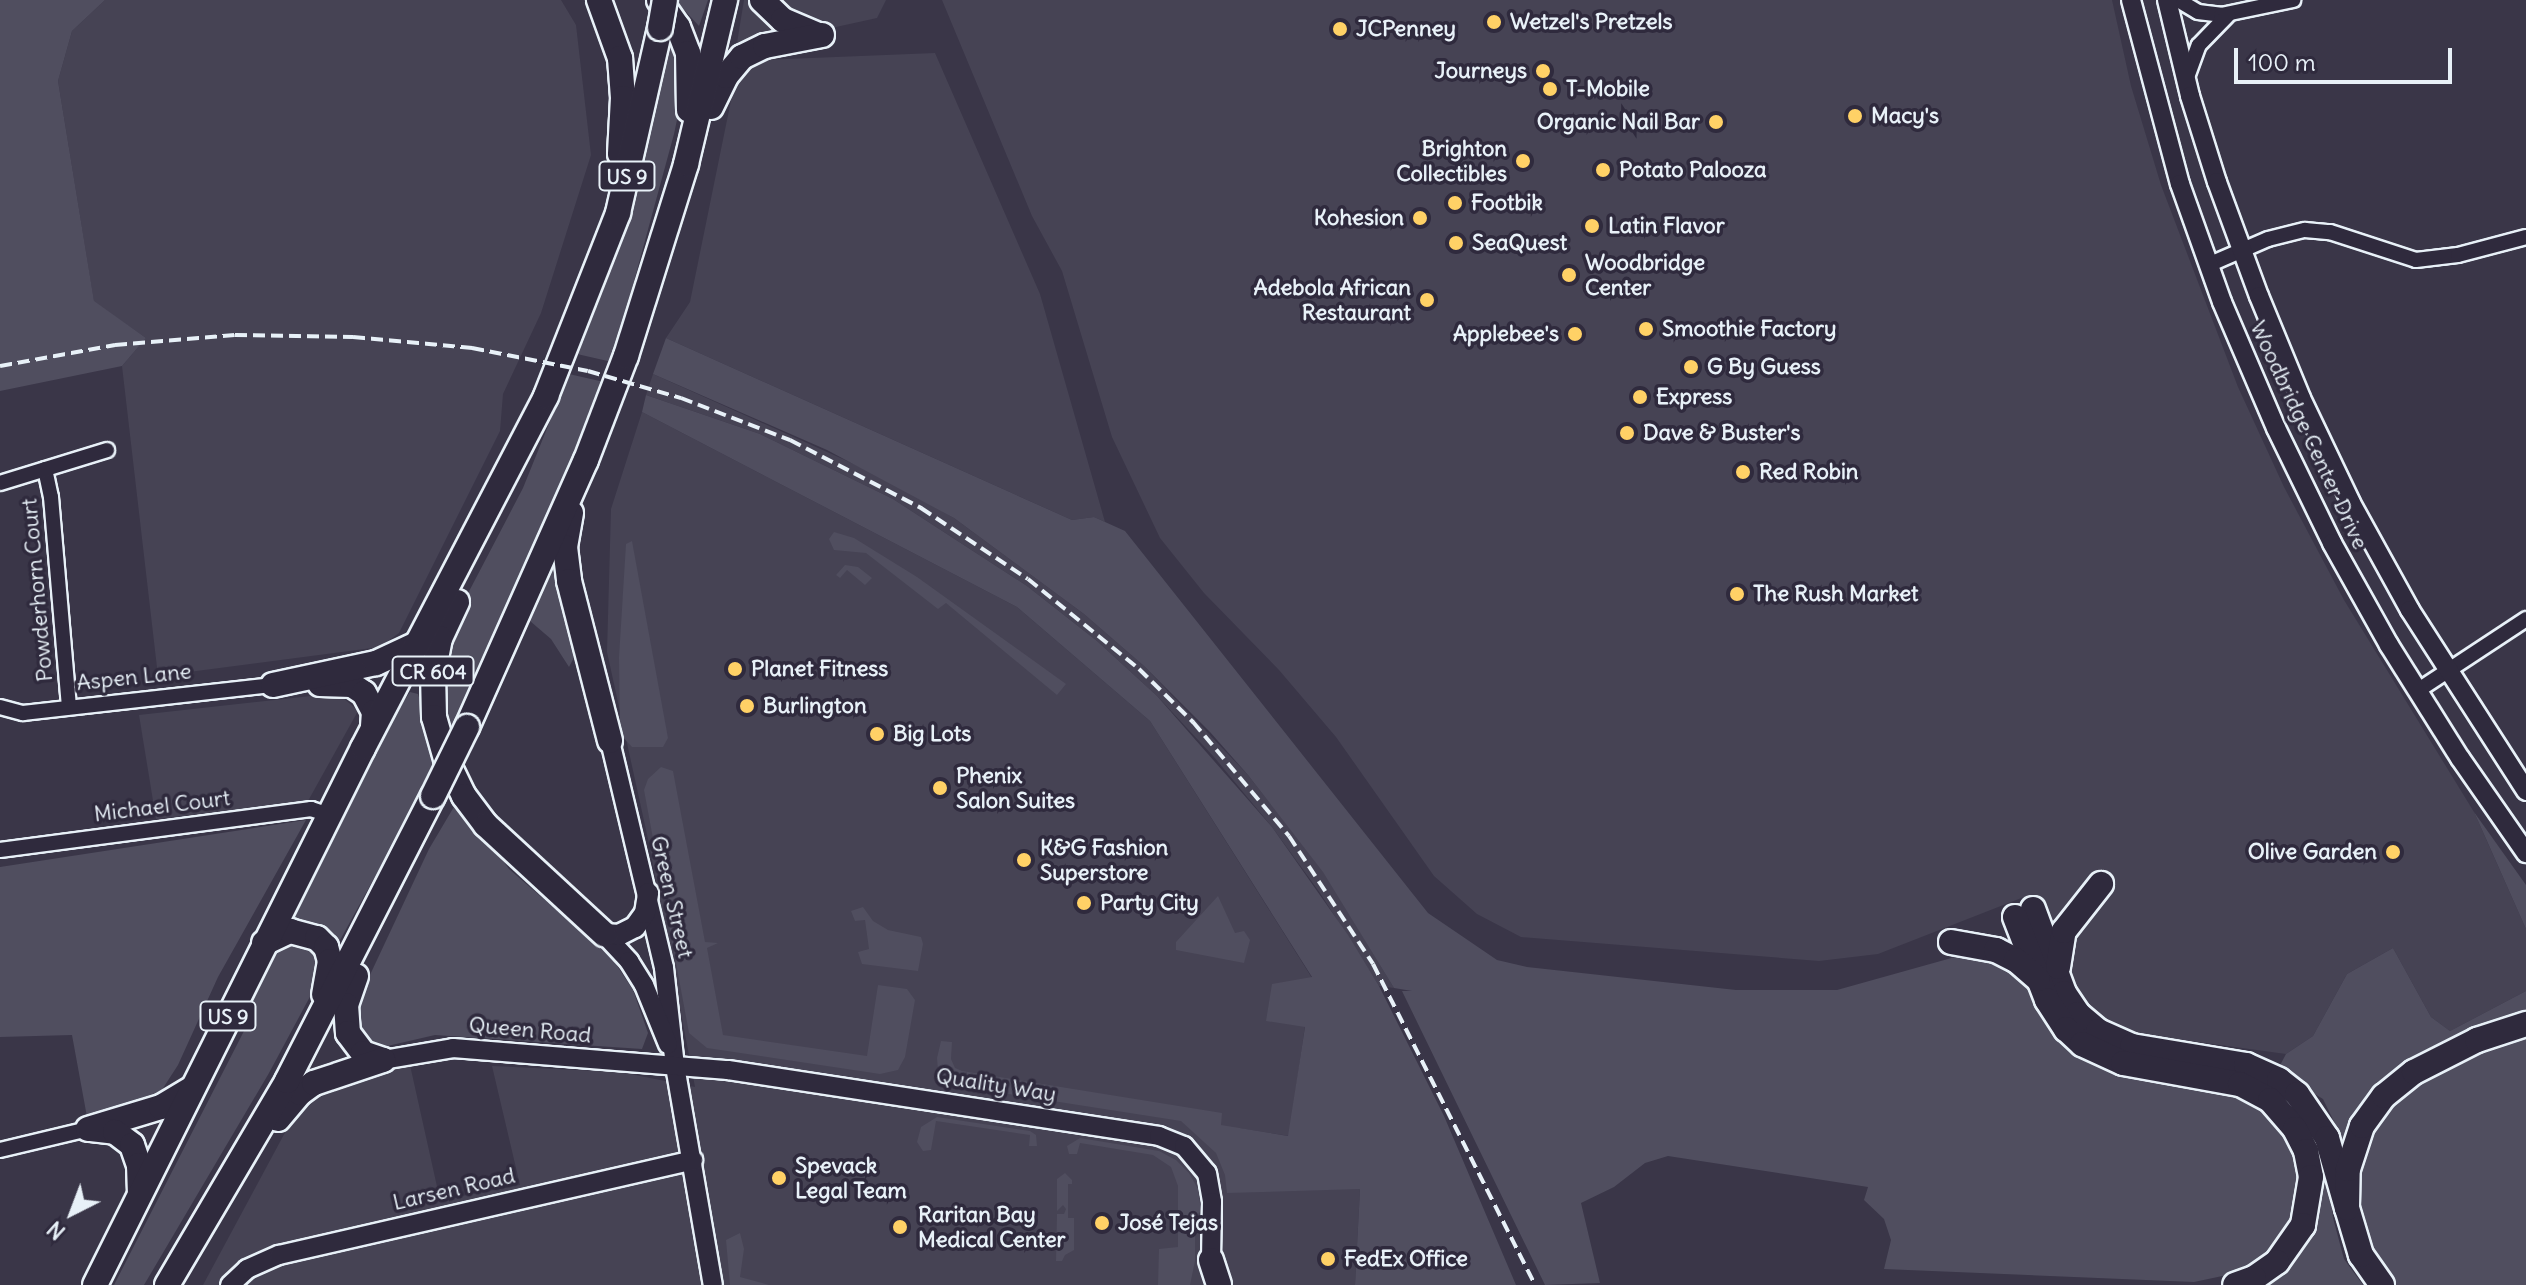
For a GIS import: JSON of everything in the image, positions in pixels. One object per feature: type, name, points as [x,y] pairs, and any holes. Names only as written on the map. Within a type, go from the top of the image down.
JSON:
[{"type":"highway","points":[[579,319],[614,185],[622,130],[620,58],[599,0]]},
{"type":"highway","points":[[659,0],[678,27],[689,63],[686,164]]},
{"type":"highway","name":"US 9","points":[[95,1283],[140,1199],[191,1089],[373,728],[536,418],[579,319],[618,213],[665,0]]},
{"type":"highway","name":"US 9","points":[[167,1285],[239,1167],[386,893],[467,727],[586,460],[642,313],[686,164],[725,0]]},
{"type":"highway","points":[[686,164],[721,84],[737,62],[765,46],[822,35],[783,20],[762,0]]},
{"type":"highway","name":"CR 604","points":[[586,460],[568,523],[566,562],[610,741]]},
{"type":"highway","name":"CR 604","points":[[486,513],[464,590],[445,625],[434,661],[432,702],[437,732],[451,772],[478,816],[604,934]]},
{"type":"highway","points":[[273,685],[376,663],[417,644]]},
{"type":"highway","points":[[273,685],[352,685],[368,698],[374,712],[373,728]]},
{"type":"highway","points":[[2049,979],[2064,931],[2101,884]]},
{"type":"highway","points":[[383,1060],[369,1056],[354,1044],[348,1033],[346,1014],[348,996],[364,961],[386,893]]},
{"type":"highway","points":[[2024,913],[2049,979],[2059,1020],[2092,1050],[2123,1063],[2240,1084],[2270,1100],[2295,1129],[2306,1151],[2311,1177],[2311,1192],[2303,1225],[2277,1262],[2254,1278],[2235,1285]]},
{"type":"highway","points":[[264,943],[284,933],[298,931],[311,934],[326,947],[329,977],[312,1035]]},
{"type":"highway","points":[[1951,942],[2007,955],[2049,979],[2078,1014],[2110,1038],[2132,1046],[2246,1065],[2288,1086],[2305,1102],[2323,1129],[2361,1255],[2382,1285]]},
{"type":"highway","points":[[2347,1208],[2347,1182],[2353,1146],[2368,1116],[2384,1096],[2414,1072],[2451,1052],[2526,1024]]},
{"type":"highway","points":[[239,1167],[306,1088],[383,1060]]},
{"type":"highway","points":[[88,1129],[161,1107],[191,1089]]},
{"type":"highway","points":[[88,1129],[115,1132],[132,1145],[140,1171],[140,1199]]},
{"type":"highway","points":[[1204,1285],[1211,1260]]},
{"type":"highway","points":[[1211,1260],[1219,1285]]},
{"type":"main road","points":[[604,934],[619,935],[635,927],[645,913],[648,893]]},
{"type":"street","name":"Woodbridge Center Drive","points":[[2131,0],[2176,169],[2208,265],[2255,381],[2308,496],[2356,588],[2417,691],[2526,853]]},
{"type":"street","name":"Woodbridge Center Drive","points":[[2167,0],[2186,80],[2241,251],[2326,452],[2378,554],[2446,670],[2526,791]]},
{"type":"street","points":[[2178,0],[2198,12],[2228,15],[2293,0]]},
{"type":"street","points":[[2186,80],[2199,45],[2228,15]]},
{"type":"street","points":[[2208,265],[2280,235],[2305,230],[2330,232],[2416,260],[2458,255],[2526,237]]},
{"type":"street","points":[[0,483],[107,450]]},
{"type":"street","name":"Powderhorn Court","points":[[45,469],[51,497],[69,707]]},
{"type":"street","points":[[2417,691],[2526,619]]},
{"type":"street","name":"Aspen Lane","points":[[0,707],[23,713],[273,685]]},
{"type":"street","name":"Green Street","points":[[610,741],[648,893],[671,1006],[675,1066],[713,1285]]},
{"type":"street","name":"Michael Court","points":[[0,850],[311,809],[329,815]]},
{"type":"street","name":"Green Street","points":[[604,934],[629,961],[644,985],[675,1066]]},
{"type":"street","name":"Queen Road","points":[[383,1060],[453,1048],[675,1066]]},
{"type":"street","name":"Quality Way","points":[[675,1066],[807,1079],[1168,1138],[1191,1152],[1207,1173],[1212,1202],[1211,1260]]},
{"type":"street","points":[[0,1150],[88,1129]]},
{"type":"street","name":"Larsen Road","points":[[231,1283],[247,1269],[279,1255],[693,1160]]},
{"type":"shaded area","points":[[0,0],[105,0],[72,31],[58,81],[94,301],[146,338],[122,366],[0,391]]},
{"type":"shaded area","points":[[105,0],[561,0],[576,25],[591,155],[541,313],[503,394],[500,431],[399,633],[380,647],[158,676],[122,366],[146,338],[94,302],[58,81],[72,31]]},
{"type":"shaded area","points":[[675,0],[708,0],[699,26]]},
{"type":"shaded area","points":[[744,0],[886,0],[877,18],[736,49]]},
{"type":"shaded area","name":"Woodbridge Center","points":[[942,0],[2112,0],[2131,86],[2161,185],[2238,387],[2284,487],[2344,600],[2474,812],[2526,929],[2526,991],[2450,1031],[2431,1017],[2393,948],[2347,974],[2313,1036],[2286,1054],[2118,1031],[2087,1008],[2029,895],[1878,954],[1819,961],[1521,937],[1477,914],[1434,876],[1336,737],[1279,670],[1204,593],[1160,538],[1112,437],[1062,271],[1032,216]]},
{"type":"shaded area","points":[[667,31],[673,37],[685,82],[674,134],[612,362],[577,354],[610,267]]},
{"type":"shaded area","points":[[935,53],[1040,294],[1105,522],[1094,517],[1072,520],[666,338],[690,302],[739,61]]},
{"type":"shaded area","points":[[666,338],[1072,520],[1094,517],[1125,531],[1428,913],[1497,960],[1527,967],[1736,990],[1837,990],[1955,957],[1981,954],[2026,979],[2057,1030],[2092,1063],[2246,1095],[2274,1114],[2291,1140],[2300,1169],[2299,1193],[2289,1235],[2246,1271],[2194,1282],[1884,1269],[1891,1240],[1884,1219],[1864,1200],[1868,1187],[1668,1156],[1645,1163],[1614,1187],[1581,1203],[1600,1283],[1545,1285],[1402,991],[1412,991],[1394,988],[1323,872],[1248,775],[1210,732],[1144,666],[1084,614],[954,518],[827,450],[653,374]]},
{"type":"shaded area","points":[[569,374],[604,382],[485,662],[449,734],[443,710],[443,667],[465,599],[523,488]]},
{"type":"shaded area","points":[[653,374],[885,478],[954,518],[1084,614],[1144,666],[1248,775],[1324,872],[1394,988],[1379,986],[1320,893],[1272,827],[1214,757],[1157,696],[1097,641],[1027,586],[893,499],[760,434],[646,395]]},
{"type":"shaded area","points":[[646,395],[760,434],[893,499],[1027,586],[1097,641],[1157,696],[1272,827],[1348,935],[1379,986],[1444,1116],[1516,1285],[1355,1285],[1360,1189],[1227,1193],[1225,1175],[1216,1153],[1181,1121],[957,1086],[945,1081],[938,1071],[941,1041],[952,1042],[951,1059],[955,1068],[962,1071],[1222,1113],[1221,1125],[1288,1136],[1305,1027],[1266,1021],[1272,984],[1312,977],[1150,721],[1017,607],[642,412]]},
{"type":"shaded area","points":[[642,412],[1017,607],[1150,721],[1312,978],[1289,1136],[1238,1128],[1360,1189],[1355,1285],[203,1285],[303,1099],[329,1086],[410,1065],[440,1200],[520,1185],[492,1066],[620,1072],[695,1087],[648,839],[607,652],[611,509]]},
{"type":"shaded area","points":[[834,532],[854,538],[917,577],[1066,684],[1057,695],[946,603],[938,609],[866,553],[834,550],[829,539]]},
{"type":"shaded area","points":[[632,541],[668,738],[663,747],[632,747],[620,734],[619,657],[626,544]]},
{"type":"shaded area","points":[[559,555],[578,650],[569,667],[551,639],[530,621]]},
{"type":"shaded area","points":[[845,565],[858,567],[872,578],[865,585],[847,570],[840,578],[836,575]]},
{"type":"shaded area","points":[[410,692],[418,694],[438,762],[339,942],[317,927],[289,920],[390,722]]},
{"type":"shaded area","points":[[338,693],[358,711],[308,801],[156,819],[139,715]]},
{"type":"shaded area","points":[[661,767],[673,771],[705,942],[718,943],[707,948],[723,1035],[867,1056],[878,985],[907,989],[915,1000],[905,1057],[898,1070],[880,1074],[707,1048],[689,1033],[644,790],[648,779]]},
{"type":"shaded area","points":[[458,800],[509,869],[612,958],[633,990],[648,1033],[642,1049],[435,1035],[383,1047],[362,1039],[354,1009],[429,849]]},
{"type":"shaded area","points":[[2474,812],[2526,885],[2526,929],[2487,841]]},
{"type":"shaded area","points":[[306,820],[218,977],[178,1065],[156,1099],[87,1117],[72,1035],[0,1037],[0,867]]},
{"type":"shaded area","points":[[1218,896],[1235,933],[1244,931],[1250,940],[1244,963],[1176,950],[1176,942]]},
{"type":"shaded area","points":[[863,907],[873,921],[888,930],[921,937],[923,944],[918,971],[862,964],[858,952],[869,949],[865,920],[855,921],[851,911]]},
{"type":"shaded area","points":[[303,942],[319,956],[320,978],[269,1073],[144,1285],[114,1285],[244,1031],[239,1017],[278,945]]},
{"type":"shaded area","points":[[2393,948],[2431,1017],[2450,1031],[2526,991],[2526,1016],[2475,1027],[2434,1047],[2366,1095],[2343,1140],[2323,1099],[2277,1071],[2286,1054],[2313,1036],[2347,974]]},
{"type":"shaded area","points":[[2526,1032],[2526,1285],[2393,1285],[2366,1249],[2352,1197],[2361,1144],[2398,1091],[2445,1062]]},
{"type":"shaded area","points":[[2247,1073],[2302,1110],[2328,1166],[2333,1218],[2344,1259],[2363,1285],[2266,1285],[2316,1229],[2319,1190]]},
{"type":"shaded area","points":[[937,1117],[1030,1131],[1036,1135],[1037,1146],[1029,1146],[1030,1135],[936,1121],[931,1150],[923,1151],[917,1142],[921,1127]]},
{"type":"shaded area","points":[[1080,1138],[1159,1151],[1176,1160],[1189,1173],[1198,1189],[1201,1211],[1195,1217],[1195,1261],[1190,1285],[1158,1285],[1159,1249],[1178,1247],[1178,1186],[1171,1167],[1153,1155],[1080,1143],[1077,1154],[1069,1154],[1067,1146]]},
{"type":"shaded area","points":[[1065,1173],[1072,1180],[1072,1184],[1068,1184],[1068,1218],[1074,1218],[1074,1250],[1062,1261],[1056,1261],[1057,1214],[1064,1214],[1066,1209],[1063,1205],[1057,1211],[1057,1179]]},
{"type":"shaded area","points":[[740,1233],[744,1249],[740,1277],[769,1285],[730,1285],[726,1240]]},
{"type":"railway","points":[[0,366],[115,345],[235,335],[353,337],[472,348],[588,371],[681,398],[790,440],[921,508],[1028,579],[1139,669],[1193,722],[1289,836],[1373,964],[1535,1285]]},
{"type":"place","name":"Wetzel's Pretzels","points":[[1494,22]]},
{"type":"place","name":"JCPenney","points":[[1340,29]]},
{"type":"place","name":"Journeys","points":[[1543,71]]},
{"type":"place","name":"T-Mobile","points":[[1550,89]]},
{"type":"place","name":"Macy's","points":[[1855,116]]},
{"type":"place","name":"Organic Nail Bar","points":[[1716,122]]},
{"type":"place","name":"Brighton Collectibles","points":[[1523,161]]},
{"type":"place","name":"Potato Palooza","points":[[1603,170]]},
{"type":"place","name":"Footbik","points":[[1455,203]]},
{"type":"place","name":"Kohesion","points":[[1420,218]]},
{"type":"place","name":"Latin Flavor","points":[[1592,226]]},
{"type":"place","name":"SeaQuest","points":[[1456,243]]},
{"type":"place","name":"Woodbridge Center","points":[[1569,275]]},
{"type":"place","name":"Adebola African Restaurant","points":[[1427,300]]},
{"type":"place","name":"Smoothie Factory","points":[[1646,329]]},
{"type":"place","name":"Applebee's","points":[[1575,334]]},
{"type":"place","name":"G By Guess","points":[[1691,367]]},
{"type":"place","name":"Express","points":[[1640,397]]},
{"type":"place","name":"Dave & Buster's","points":[[1627,433]]},
{"type":"place","name":"Red Robin","points":[[1743,472]]},
{"type":"place","name":"The Rush Market","points":[[1737,594]]},
{"type":"place","name":"Planet Fitness","points":[[735,669]]},
{"type":"place","name":"Burlington","points":[[747,706]]},
{"type":"place","name":"Big Lots","points":[[877,734]]},
{"type":"place","name":"Phenix Salon Suites","points":[[940,788]]},
{"type":"place","name":"Olive Garden","points":[[2393,852]]},
{"type":"place","name":"K&G Fashion Superstore","points":[[1024,860]]},
{"type":"place","name":"Party City","points":[[1084,903]]},
{"type":"place","name":"Spevack Legal Team","points":[[779,1178]]},
{"type":"place","name":"José Tejas","points":[[1102,1223]]},
{"type":"place","name":"Raritan Bay Medical Center","points":[[900,1227]]},
{"type":"place","name":"FedEx Office","points":[[1328,1259]]}]
